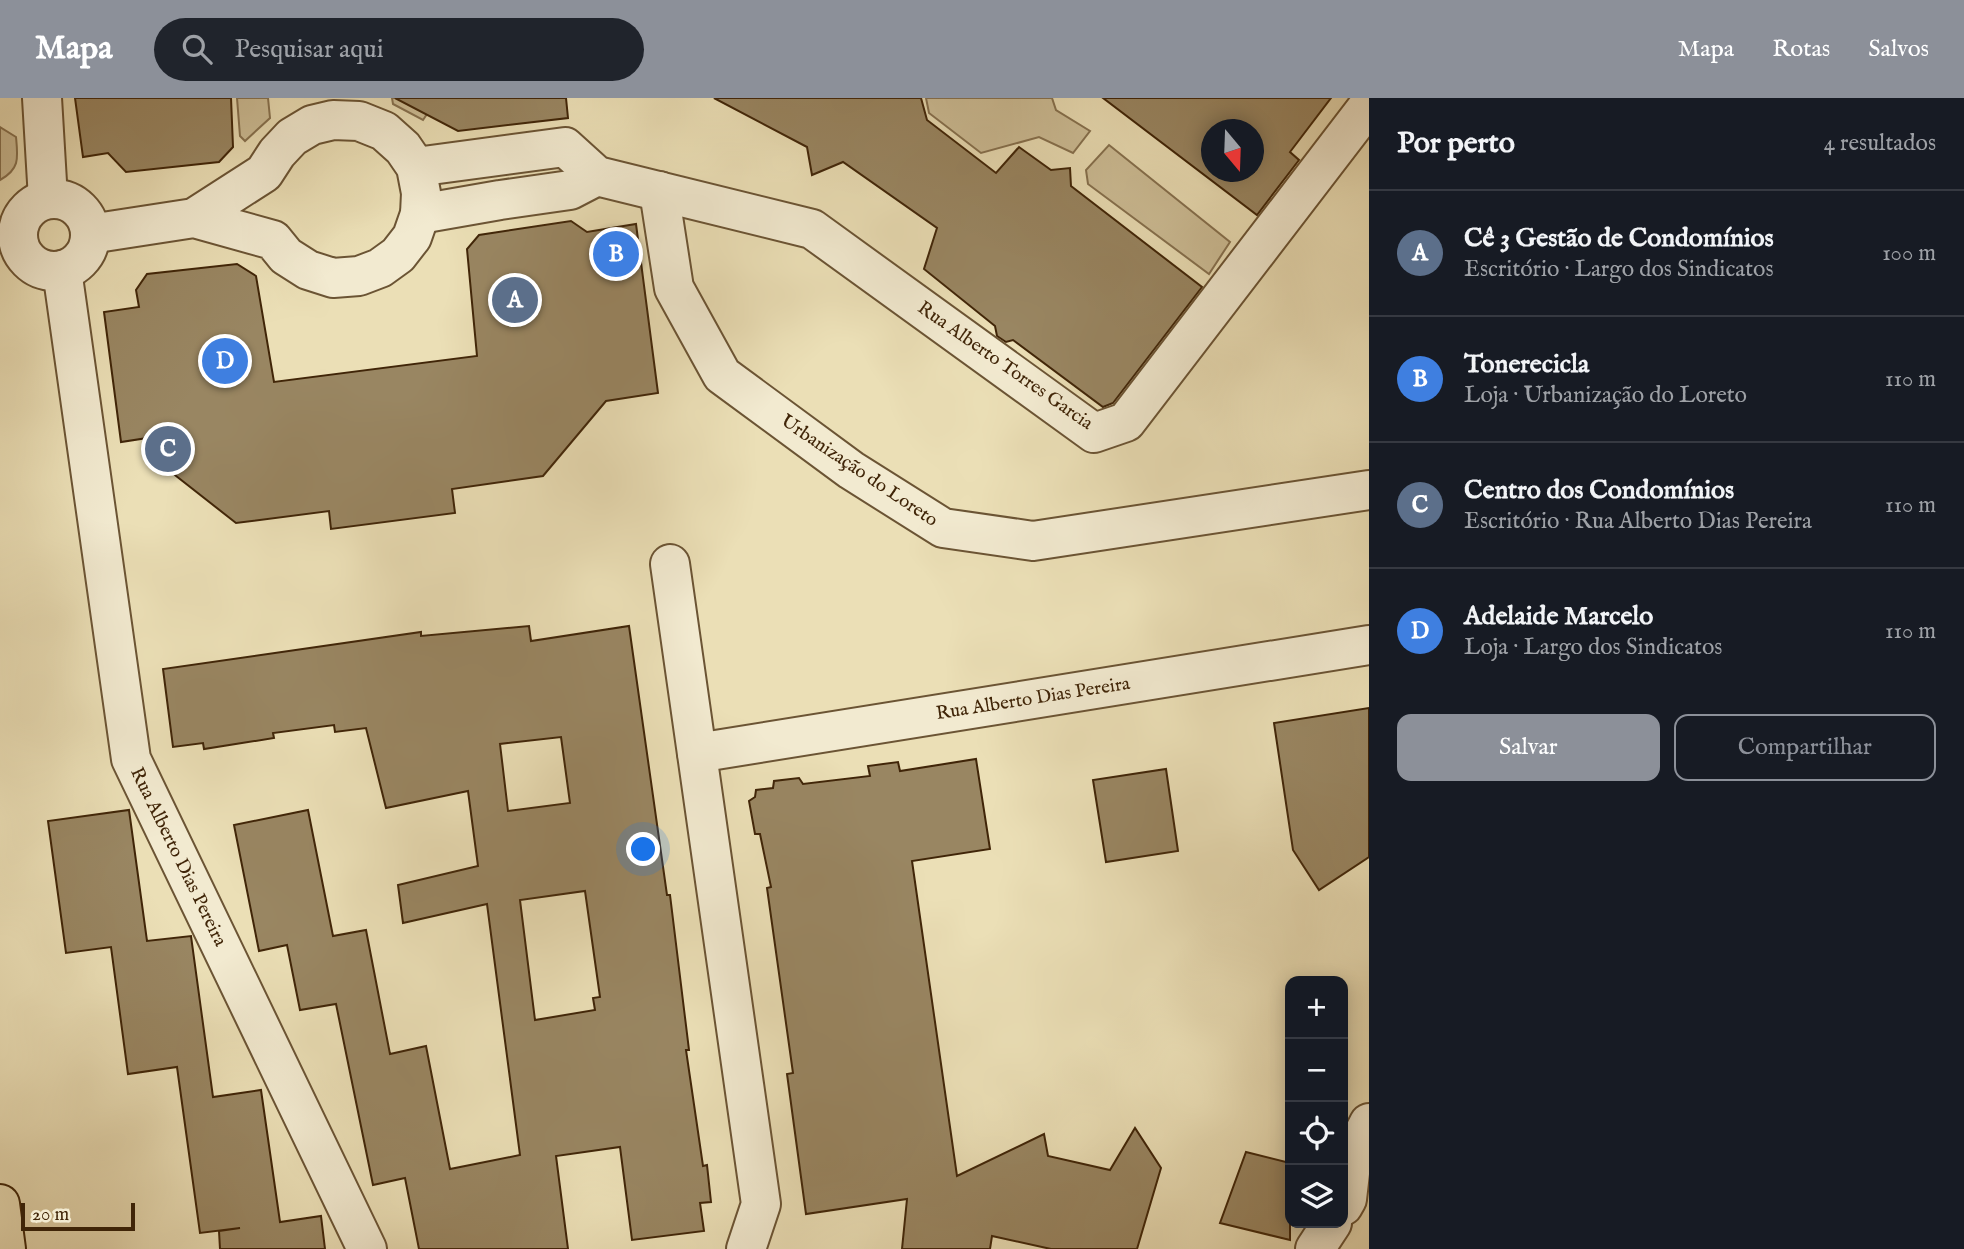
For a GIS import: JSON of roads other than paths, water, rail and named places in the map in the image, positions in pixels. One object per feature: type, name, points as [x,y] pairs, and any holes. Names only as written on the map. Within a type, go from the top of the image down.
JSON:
[{"type":"main road","points":[[0,1204],[6,1249]]},
{"type":"street","points":[[42,98],[18,241],[21,252],[28,261],[49,269]]},
{"type":"street","name":"Rua Alberto Torres Garcia","points":[[597,176],[813,229],[1094,433],[1126,422],[1369,105]]},
{"type":"street","points":[[90,234],[194,218],[264,173],[292,137],[312,125],[333,120],[359,121],[384,131],[403,148],[415,167],[421,193],[420,214],[412,237],[398,255],[380,268],[359,276],[333,278],[308,270],[286,256],[273,240],[194,218]]},
{"type":"street","points":[[415,167],[565,147],[597,176],[570,190],[420,214]]},
{"type":"street","name":"Urbanização do Loreto","points":[[659,191],[674,288],[722,375],[851,470],[943,528],[1034,541],[1369,490]]},
{"type":"street","points":[[0,273],[74,266],[89,246],[88,221],[72,204],[61,200],[25,207]]},
{"type":"street","name":"Rua Alberto Dias Pereira","points":[[49,269],[131,759],[367,1249]]},
{"type":"street","points":[[670,564],[761,1205],[746,1249]]},
{"type":"street","name":"Rua Alberto Dias Pereira","points":[[697,753],[1369,645]]},
{"type":"street","points":[[1348,1208],[1352,1156],[1369,1123]]},
{"type":"street","points":[[1315,1249],[1332,1228]]},
{"type":"place","name":"Tonerecicla","points":[[616,254]]},
{"type":"place","name":"Cê 3 Gestão de Condomínios","points":[[515,300]]},
{"type":"place","name":"Adelaide Marcelo","points":[[225,361]]},
{"type":"place","name":"Centro dos Condomínios","points":[[168,449]]}]
